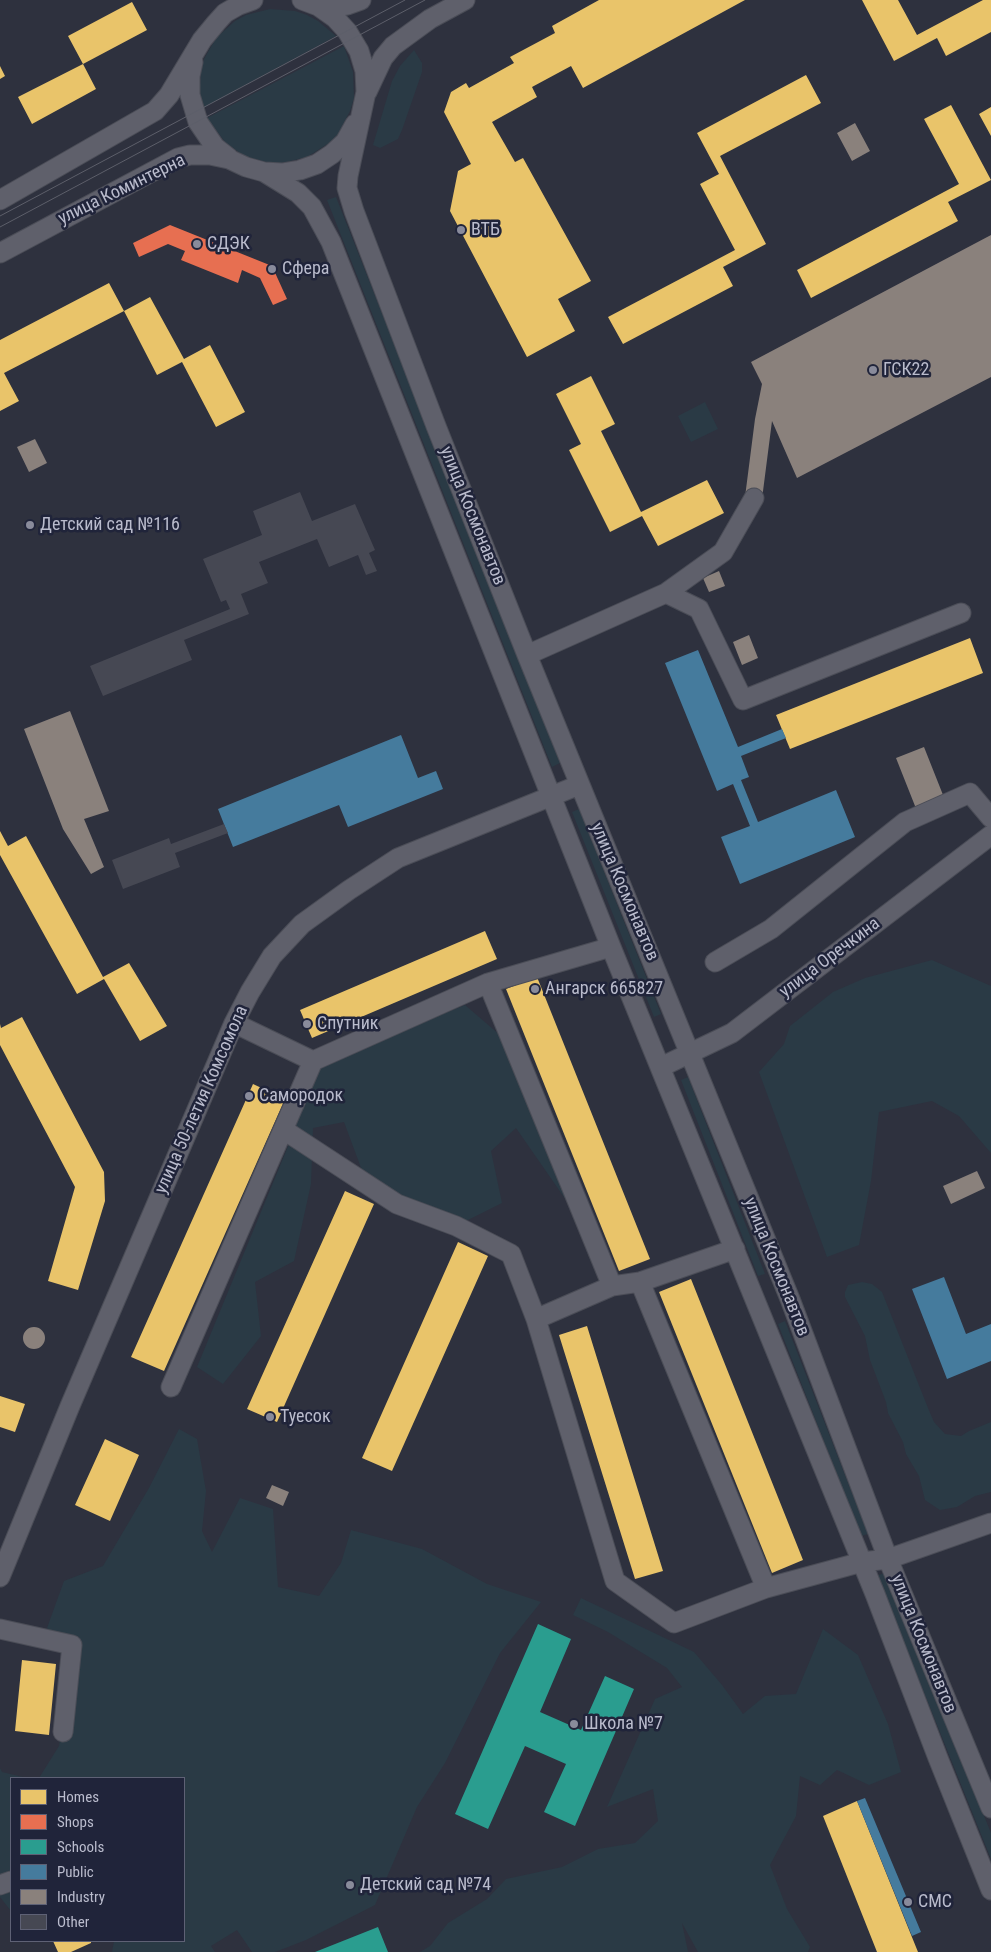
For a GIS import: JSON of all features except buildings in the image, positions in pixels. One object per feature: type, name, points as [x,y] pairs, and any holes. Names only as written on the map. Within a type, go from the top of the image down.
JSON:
[{"type":"street","points":[[0,200],[155,111],[169,95],[214,21],[221,0]]},
{"type":"street","points":[[229,159],[215,147],[203,131],[194,113],[190,95],[190,76],[194,57],[202,40],[225,13],[239,5],[254,0]]},
{"type":"street","points":[[310,3],[340,6],[361,0]]},
{"type":"street","name":"улица Коминтерна","points":[[0,253],[178,158],[190,155],[210,155],[229,159],[246,167],[264,172],[291,172],[317,164],[345,142],[362,112],[366,92],[375,73],[383,58],[393,46],[430,19],[465,0]]},
{"type":"street","name":"улица Космонавтов","points":[[310,3],[342,24],[359,52],[365,71],[366,85],[362,112],[347,188],[354,210],[436,426],[527,655],[790,1299],[888,1559],[991,1808]]},
{"type":"street","name":"улица Космонавтов","points":[[264,172],[298,193],[312,207],[331,242],[611,947],[862,1562],[991,1890]]},
{"type":"street","points":[[527,655],[666,593],[723,552],[754,498]]},
{"type":"street","points":[[666,593],[699,609],[744,700],[961,613]]},
{"type":"street","name":"улица 50-летия Комсомола","points":[[0,1576],[70,1406],[234,1023],[272,956],[302,924],[398,858],[579,785]]},
{"type":"street","points":[[715,962],[771,929],[905,822],[970,793],[991,818]]},
{"type":"street","name":"улица Оречкина","points":[[661,1067],[732,1033],[991,834]]},
{"type":"street","points":[[171,1386],[313,1061],[488,983],[611,947]]},
{"type":"street","points":[[488,983],[612,1286]]},
{"type":"street","points":[[234,1023],[313,1061]]},
{"type":"street","points":[[284,1130],[397,1204],[456,1226],[511,1254],[536,1319],[615,1581],[674,1623],[766,1588],[862,1562],[888,1559],[991,1523]]},
{"type":"street","points":[[536,1319],[612,1286],[640,1282],[735,1249]]},
{"type":"street","points":[[640,1282],[766,1588]]},
{"type":"street","points":[[0,1629],[72,1645],[63,1732]]},
{"type":"shaded area","points":[[270,9],[295,11],[307,15],[318,21],[336,36],[201,109],[199,97],[201,71],[204,59],[216,38],[235,21],[246,15]]},
{"type":"shaded area","points":[[344,46],[353,72],[354,98],[350,111],[338,134],[329,143],[307,157],[282,163],[269,163],[244,156],[225,142],[207,118]]},
{"type":"shaded area","points":[[414,50],[422,63],[422,72],[402,130],[398,139],[380,148],[373,145],[392,81],[400,66]]},
{"type":"shaded area","points":[[336,197],[560,763],[552,767],[327,200]]},
{"type":"shaded area","points":[[705,402],[718,429],[691,442],[678,416]]},
{"type":"shaded area","points":[[579,809],[661,1014],[654,1017],[572,812]]},
{"type":"shaded area","points":[[932,960],[991,986],[991,1153],[959,1116],[932,1101],[879,1112],[871,1181],[859,1245],[827,1257],[759,1072],[784,1044],[790,1026],[833,992],[865,978]]},
{"type":"shaded area","points":[[465,1005],[514,1047],[575,1213],[516,1128],[491,1151],[502,1203],[456,1226],[367,1184],[344,1122],[313,1128],[311,1184],[294,1261],[255,1282],[261,1336],[223,1384],[197,1367],[296,1127],[297,1073]]},
{"type":"shaded area","points":[[688,1077],[765,1274],[758,1276],[681,1080]]},
{"type":"shaded area","points":[[862,1282],[872,1284],[882,1292],[934,1422],[945,1434],[961,1436],[991,1422],[991,1492],[975,1496],[957,1507],[940,1510],[925,1500],[919,1476],[906,1454],[903,1442],[888,1413],[886,1402],[870,1360],[865,1336],[845,1297],[848,1285]]},
{"type":"shaded area","points":[[785,1321],[868,1534],[861,1536],[778,1324]]},
{"type":"shaded area","points":[[179,1429],[197,1439],[206,1491],[202,1531],[212,1552],[240,1498],[273,1509],[278,1587],[319,1596],[341,1563],[351,1530],[422,1549],[487,1584],[541,1602],[500,1653],[445,1763],[417,1807],[375,1905],[306,1940],[275,1952],[252,1952],[237,1930],[211,1946],[215,1952],[112,1952],[114,1942],[185,1942],[185,1777],[40,1777],[59,1746],[72,1661],[47,1628],[64,1581],[103,1566],[149,1488]]},
{"type":"shaded area","points":[[886,1572],[991,1833],[991,1859],[877,1576]]},
{"type":"shaded area","points":[[581,1598],[694,1652],[722,1685],[743,1714],[765,1696],[796,1694],[823,1629],[858,1655],[888,1724],[901,1772],[869,1785],[837,1770],[820,1785],[800,1776],[796,1816],[770,1865],[787,1909],[810,1947],[808,1952],[698,1952],[682,1923],[688,1952],[420,1952],[430,1946],[448,1923],[487,1899],[506,1879],[562,1867],[598,1849],[635,1843],[658,1821],[653,1789],[607,1807],[655,1699],[682,1687],[667,1668],[608,1632],[573,1615]]},
{"type":"shaded area","points":[[0,1768],[2,1772],[23,1777],[10,1777],[10,1910],[0,1897]]},
{"type":"tram line","points":[[0,216],[405,0]]},
{"type":"tram line","points":[[0,227],[425,0]]},
{"type":"place","name":"ВТБ","points":[[461,230]]},
{"type":"place","name":"СДЭК","points":[[197,244]]},
{"type":"place","name":"Сфера","points":[[272,269]]},
{"type":"place","name":"ГСК22","points":[[873,370]]},
{"type":"place","name":"Детский сад №116","points":[[30,525]]},
{"type":"place","name":"Ангарск 665827","points":[[535,989]]},
{"type":"place","name":"Спутник","points":[[307,1024]]},
{"type":"place","name":"Самородок","points":[[249,1096]]},
{"type":"place","name":"Туесок","points":[[270,1417]]},
{"type":"place","name":"Школа №7","points":[[574,1724]]},
{"type":"place","name":"Детский сад №74","points":[[350,1885]]},
{"type":"place","name":"СМС","points":[[908,1902]]}]
